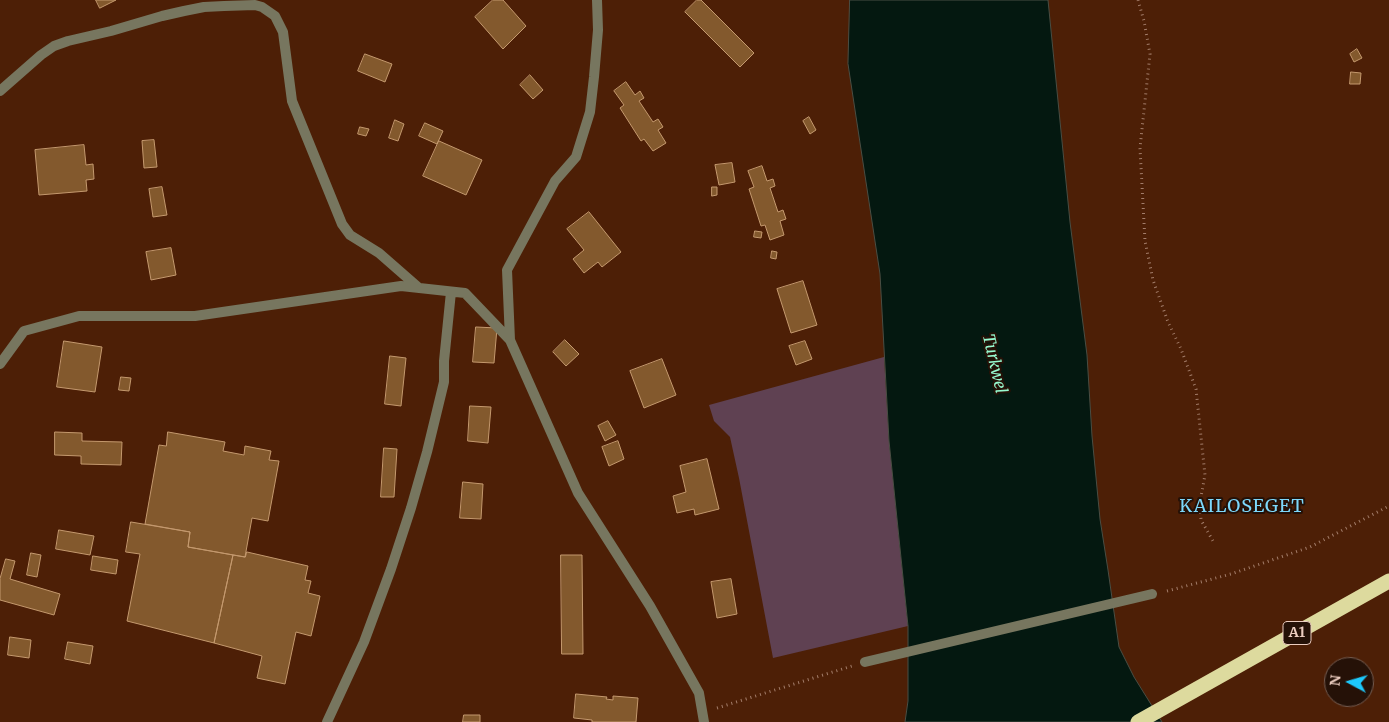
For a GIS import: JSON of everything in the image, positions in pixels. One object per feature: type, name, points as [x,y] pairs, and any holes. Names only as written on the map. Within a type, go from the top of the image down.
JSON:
[{"type":"highway","name":"A1","points":[[1138,722],[1389,581]]},
{"type":"street","points":[[510,340],[507,270],[555,181],[576,157],[590,112],[598,30],[597,0]]},
{"type":"street","points":[[0,91],[54,46],[85,36],[111,31],[162,16],[226,3],[262,7],[275,16],[282,32],[292,101],[342,224],[350,235],[379,253],[419,288]]},
{"type":"street","points":[[0,364],[24,331],[79,316],[195,316],[402,286],[465,293],[510,340],[578,493],[650,606],[695,685],[699,693],[703,717]]},
{"type":"street","points":[[327,722],[364,642],[411,508],[444,382],[444,361],[451,292]]},
{"type":"street","points":[[865,662],[1152,594]]},
{"type":"path","points":[[1138,0],[1150,54],[1140,148],[1145,241],[1153,280],[1196,389],[1205,475],[1200,502],[1201,520],[1213,541],[1212,539]]},
{"type":"path","points":[[1152,594],[1230,574],[1310,547],[1389,506]]},
{"type":"path","points":[[703,717],[865,662]]},
{"type":"shaded area","points":[[884,357],[889,441],[908,626],[773,658],[730,437],[714,421],[709,405]]},
{"type":"water","name":"Turkwel","points":[[850,0],[1048,0],[1070,222],[1087,355],[1100,519],[1119,647],[1134,677],[1162,722],[905,722],[908,701],[908,626],[889,441],[880,274],[848,64]]},
{"type":"building","points":[[96,0],[116,0],[100,8]]},
{"type":"building","points":[[493,0],[503,0],[526,26],[503,49],[475,17]]},
{"type":"building","points":[[697,0],[701,0],[754,53],[740,67],[685,12]]},
{"type":"building","points":[[1357,49],[1362,58],[1354,62],[1350,54]]},
{"type":"building","points":[[365,54],[392,64],[385,82],[358,71]]},
{"type":"building","points":[[1351,72],[1361,73],[1360,84],[1350,84]]},
{"type":"building","points":[[530,75],[543,90],[533,99],[520,85]]},
{"type":"building","points":[[626,82],[635,95],[640,91],[644,98],[639,101],[653,122],[658,119],[663,127],[658,130],[666,143],[653,151],[644,139],[641,141],[620,108],[624,105],[614,91]]},
{"type":"building","points":[[809,117],[816,130],[810,134],[803,121]]},
{"type":"building","points":[[395,120],[404,124],[398,141],[389,138]]},
{"type":"building","points":[[425,123],[443,131],[437,144],[419,136]]},
{"type":"building","points":[[360,127],[369,129],[366,136],[358,134]]},
{"type":"building","points":[[154,140],[157,167],[144,168],[142,141]]},
{"type":"building","points":[[439,141],[482,160],[466,195],[423,176]]},
{"type":"building","points":[[84,145],[86,165],[93,164],[94,179],[86,180],[87,191],[39,195],[35,150]]},
{"type":"building","points":[[732,163],[735,182],[719,185],[715,165]]},
{"type":"building","points":[[762,166],[767,181],[773,179],[775,186],[770,188],[778,212],[783,210],[786,219],[780,221],[784,235],[770,240],[765,225],[761,226],[749,189],[754,187],[748,171]]},
{"type":"building","points":[[162,187],[167,215],[153,217],[149,189]]},
{"type":"building","points":[[712,187],[717,187],[717,195],[712,196]]},
{"type":"building","points":[[589,212],[621,252],[602,267],[598,262],[584,273],[573,259],[584,250],[567,229]]},
{"type":"building","points":[[755,231],[762,232],[761,238],[754,237]]},
{"type":"building","points":[[171,248],[176,275],[151,280],[146,252]]},
{"type":"building","points":[[772,251],[777,252],[776,259],[771,258]]},
{"type":"building","points":[[803,281],[817,325],[791,333],[777,289]]},
{"type":"building","points":[[476,327],[497,328],[494,363],[473,362]]},
{"type":"building","points":[[565,340],[579,354],[566,366],[553,352]]},
{"type":"building","points":[[64,341],[102,347],[95,392],[57,387]]},
{"type":"building","points":[[805,341],[812,359],[796,365],[789,346]]},
{"type":"building","points":[[390,356],[406,358],[401,406],[385,404]]},
{"type":"building","points":[[662,359],[676,395],[644,408],[630,371]]},
{"type":"building","points":[[121,377],[131,378],[129,391],[119,390]]},
{"type":"building","points":[[470,406],[491,407],[488,443],[468,441]]},
{"type":"building","points":[[608,421],[616,435],[605,441],[598,426]]},
{"type":"building","points":[[55,432],[82,433],[82,441],[122,442],[121,465],[81,464],[81,456],[55,455]]},
{"type":"building","points":[[168,432],[225,442],[223,451],[244,455],[245,446],[271,451],[269,460],[279,461],[268,521],[252,518],[245,557],[188,547],[190,532],[145,524],[159,445],[166,446]]},
{"type":"building","points":[[618,441],[624,459],[609,466],[602,447]]},
{"type":"building","points":[[384,448],[397,449],[394,497],[381,497]]},
{"type":"building","points":[[707,459],[719,509],[695,515],[694,509],[677,513],[673,496],[686,492],[680,466]]},
{"type":"building","points":[[463,482],[483,484],[481,519],[460,518]]},
{"type":"building","points":[[131,522],[190,532],[188,547],[233,555],[214,643],[127,621],[140,554],[126,552]]},
{"type":"building","points":[[59,530],[94,536],[90,555],[56,549]]},
{"type":"building","points":[[247,552],[308,566],[305,580],[311,581],[308,593],[320,596],[311,636],[296,632],[285,684],[257,678],[262,656],[214,643],[233,555],[245,557]]},
{"type":"building","points":[[31,553],[41,555],[37,577],[27,575]]},
{"type":"building","points":[[561,555],[582,555],[583,654],[562,654]]},
{"type":"building","points":[[93,556],[118,560],[116,574],[91,570]]},
{"type":"building","points":[[6,559],[15,561],[10,579],[60,594],[54,615],[0,600],[0,579]]},
{"type":"building","points":[[731,579],[737,614],[717,618],[711,582]]},
{"type":"building","points":[[10,637],[31,640],[29,658],[8,655]]},
{"type":"building","points":[[68,642],[93,646],[90,664],[65,659]]},
{"type":"building","points":[[576,694],[607,697],[606,699],[613,700],[613,696],[638,698],[636,722],[592,722],[592,720],[574,718]]},
{"type":"building","points":[[464,715],[480,715],[480,722],[463,722]]},
{"type":"district","name":"KAILOSEGET","points":[[1242,507]]}]
